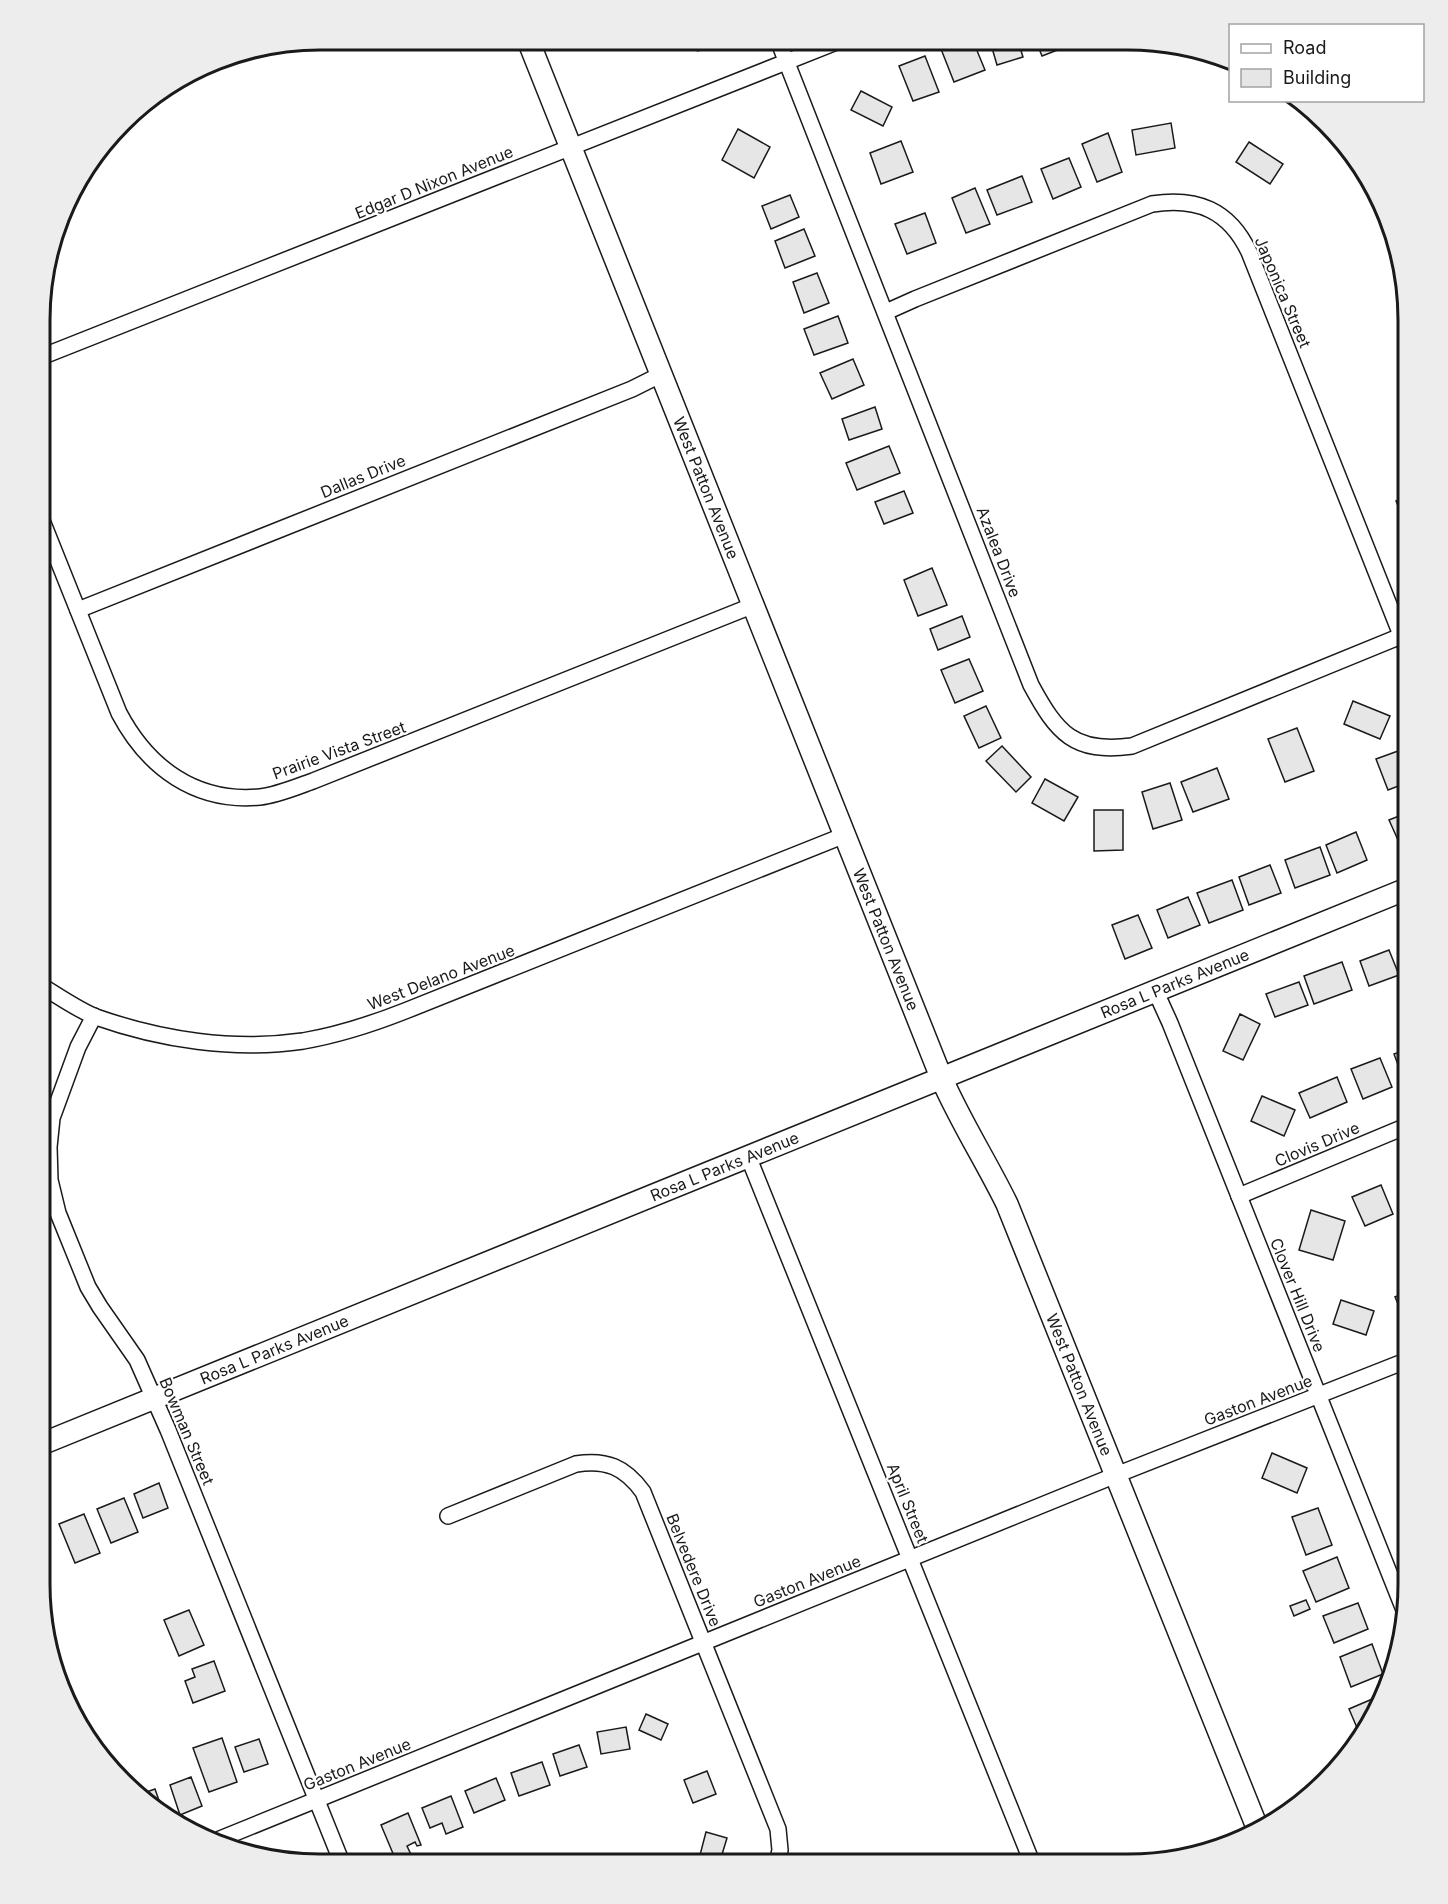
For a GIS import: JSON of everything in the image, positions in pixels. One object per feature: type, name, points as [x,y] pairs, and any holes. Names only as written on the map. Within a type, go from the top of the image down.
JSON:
[{"type":"street","name":"West Patton Avenue","points":[[532,50],[941,1077],[953,1106],[1007,1204],[1255,1823]]},
{"type":"street","name":"Azalea Drive","points":[[782,50],[1031,685],[1058,726],[1073,740],[1092,747],[1111,749],[1132,746],[1398,637]]},
{"type":"street","name":"Edgar D Nixon Avenue","points":[[50,353],[815,50]]},
{"type":"street","name":"Japonica Street","points":[[886,312],[1152,204],[1170,201],[1185,202],[1216,212],[1235,230],[1249,252],[1398,628]]},
{"type":"street","name":"Dallas Drive","points":[[78,610],[632,389],[662,374]]},
{"type":"street","name":"Prairie Vista Street","points":[[50,540],[129,733],[146,754],[170,775],[204,790],[234,796],[260,797],[276,794],[313,781],[754,605]]},
{"type":"street","name":"West Delano Avenue","points":[[50,991],[94,1016],[165,1036],[216,1043],[277,1043],[333,1035],[405,1011],[845,835]]},
{"type":"street","name":"Rosa L Parks Avenue","points":[[50,1441],[1398,892]]},
{"type":"street","name":"Clover Hill Drive","points":[[1155,990],[1398,1595]]},
{"type":"street","name":"Bowman Street","points":[[50,1137],[52,1118],[78,1047],[94,1016]]},
{"type":"street","name":"Clovis Drive","points":[[1239,1196],[1398,1130]]},
{"type":"street","name":"April Street","points":[[748,1156],[1029,1855]]},
{"type":"street","name":"Bowman Street","points":[[50,1180],[58,1213],[88,1287],[137,1360],[168,1430],[339,1855]]},
{"type":"street","name":"Gaston Avenue","points":[[225,1837],[1116,1475],[1398,1364]]},
{"type":"street","name":"Belvedere Drive","points":[[448,1516],[576,1464],[590,1462],[607,1464],[634,1479],[643,1492],[778,1829],[779,1855]]},
{"type":"building","points":[[941,50],[977,50],[985,70],[954,82]]},
{"type":"building","points":[[993,50],[1021,50],[1023,57],[997,65]]},
{"type":"building","points":[[1040,50],[1058,50],[1042,56]]},
{"type":"building","points":[[925,56],[939,92],[913,101],[899,66]]},
{"type":"building","points":[[861,91],[892,107],[883,126],[851,110]]},
{"type":"building","points":[[1171,123],[1175,148],[1136,155],[1132,130]]},
{"type":"building","points":[[738,129],[770,147],[754,178],[722,160]]},
{"type":"building","points":[[1108,133],[1122,172],[1097,182],[1082,144]]},
{"type":"building","points":[[901,141],[913,172],[881,184],[870,153]]},
{"type":"building","points":[[1249,142],[1283,164],[1270,184],[1236,162]]},
{"type":"building","points":[[1069,158],[1081,187],[1053,199],[1041,169]]},
{"type":"building","points":[[1022,176],[1032,202],[997,215],[987,190]]},
{"type":"building","points":[[975,188],[990,224],[966,233],[952,198]]},
{"type":"building","points":[[790,195],[799,217],[771,229],[762,206]]},
{"type":"building","points":[[925,213],[936,243],[907,254],[895,224]]},
{"type":"building","points":[[804,229],[815,256],[785,268],[775,241]]},
{"type":"building","points":[[817,273],[829,303],[804,313],[793,282]]},
{"type":"building","points":[[838,316],[848,343],[814,355],[804,329]]},
{"type":"building","points":[[853,359],[864,385],[832,399],[820,373]]},
{"type":"building","points":[[875,407],[882,429],[849,440],[842,419]]},
{"type":"building","points":[[889,446],[900,473],[857,490],[846,463]]},
{"type":"building","points":[[904,491],[913,513],[884,524],[875,502]]},
{"type":"building","points":[[932,568],[947,605],[918,616],[904,580]]},
{"type":"building","points":[[962,616],[970,637],[938,650],[930,629]]},
{"type":"building","points":[[969,659],[983,691],[955,703],[941,670]]},
{"type":"building","points":[[1353,701],[1390,716],[1380,739],[1344,724]]},
{"type":"building","points":[[986,706],[1001,738],[979,748],[964,716]]},
{"type":"building","points":[[1297,728],[1314,771],[1285,782],[1268,739]]},
{"type":"building","points":[[1002,746],[1031,777],[1016,792],[986,761]]},
{"type":"building","points":[[1398,751],[1398,786],[1388,790],[1376,759]]},
{"type":"building","points":[[1217,768],[1229,799],[1193,812],[1181,782]]},
{"type":"building","points":[[1045,779],[1078,797],[1064,821],[1032,803]]},
{"type":"building","points":[[1170,783],[1182,820],[1153,829],[1142,792]]},
{"type":"building","points":[[1094,810],[1123,810],[1123,850],[1094,851]]},
{"type":"building","points":[[1398,816],[1398,840],[1389,820]]},
{"type":"building","points":[[1356,832],[1367,860],[1337,873],[1326,845]]},
{"type":"building","points":[[1320,847],[1330,875],[1295,888],[1285,860]]},
{"type":"building","points":[[1270,865],[1281,893],[1249,905],[1239,877]]},
{"type":"building","points":[[1232,880],[1243,910],[1209,923],[1197,893]]},
{"type":"building","points":[[1188,897],[1200,925],[1168,938],[1157,910]]},
{"type":"building","points":[[1138,915],[1152,948],[1125,959],[1112,925]]},
{"type":"building","points":[[1389,950],[1398,975],[1369,986],[1360,961]]},
{"type":"building","points":[[1342,962],[1352,990],[1314,1004],[1304,976]]},
{"type":"building","points":[[1299,982],[1308,1005],[1275,1017],[1266,994]]},
{"type":"building","points":[[1240,1014],[1260,1024],[1243,1060],[1223,1051]]},
{"type":"building","points":[[1398,1053],[1398,1065],[1394,1054]]},
{"type":"building","points":[[1380,1058],[1392,1087],[1363,1099],[1351,1069]]},
{"type":"building","points":[[1337,1077],[1347,1102],[1310,1118],[1299,1093]]},
{"type":"building","points":[[1262,1096],[1295,1110],[1284,1136],[1251,1121]]},
{"type":"building","points":[[1381,1185],[1393,1214],[1365,1226],[1352,1197]]},
{"type":"building","points":[[1311,1210],[1345,1221],[1333,1260],[1299,1250]]},
{"type":"building","points":[[1341,1300],[1374,1311],[1366,1335],[1333,1324]]},
{"type":"building","points":[[1272,1453],[1307,1468],[1297,1493],[1262,1478]]},
{"type":"building","points":[[159,1483],[168,1508],[143,1518],[134,1494]]},
{"type":"building","points":[[124,1498],[138,1532],[111,1543],[97,1509]]},
{"type":"building","points":[[1318,1508],[1332,1545],[1306,1555],[1292,1517]]},
{"type":"building","points":[[84,1514],[100,1553],[75,1563],[59,1524]]},
{"type":"building","points":[[1337,1557],[1349,1588],[1316,1602],[1303,1571]]},
{"type":"building","points":[[1306,1600],[1310,1609],[1294,1616],[1290,1606]]},
{"type":"building","points":[[1358,1603],[1368,1629],[1334,1643],[1323,1616]]},
{"type":"building","points":[[189,1610],[204,1645],[179,1656],[164,1620]]},
{"type":"building","points":[[1372,1644],[1383,1674],[1351,1687],[1340,1657]]},
{"type":"building","points":[[214,1661],[225,1691],[193,1703],[185,1681],[195,1677],[192,1669]]},
{"type":"building","points":[[1373,1699],[1357,1728],[1349,1709]]},
{"type":"building","points":[[646,1714],[668,1724],[661,1740],[639,1730]]},
{"type":"building","points":[[626,1727],[630,1749],[601,1754],[597,1732]]},
{"type":"building","points":[[222,1738],[237,1782],[209,1792],[193,1748]]},
{"type":"building","points":[[259,1739],[268,1764],[244,1772],[235,1747]]},
{"type":"building","points":[[579,1745],[587,1767],[560,1776],[553,1754]]},
{"type":"building","points":[[542,1762],[550,1785],[519,1796],[511,1773]]},
{"type":"building","points":[[707,1771],[716,1794],[693,1803],[684,1780]]},
{"type":"building","points":[[191,1777],[202,1806],[180,1815],[170,1785]]},
{"type":"building","points":[[496,1778],[505,1800],[474,1813],[465,1791]]},
{"type":"building","points":[[155,1789],[160,1802],[155,1799],[146,1792]]},
{"type":"building","points":[[451,1796],[463,1827],[446,1834],[442,1823],[430,1828],[422,1808]]},
{"type":"building","points":[[408,1813],[421,1845],[417,1846],[415,1842],[407,1846],[411,1855],[394,1855],[381,1825]]},
{"type":"building","points":[[706,1832],[727,1838],[722,1855],[700,1855]]}]
